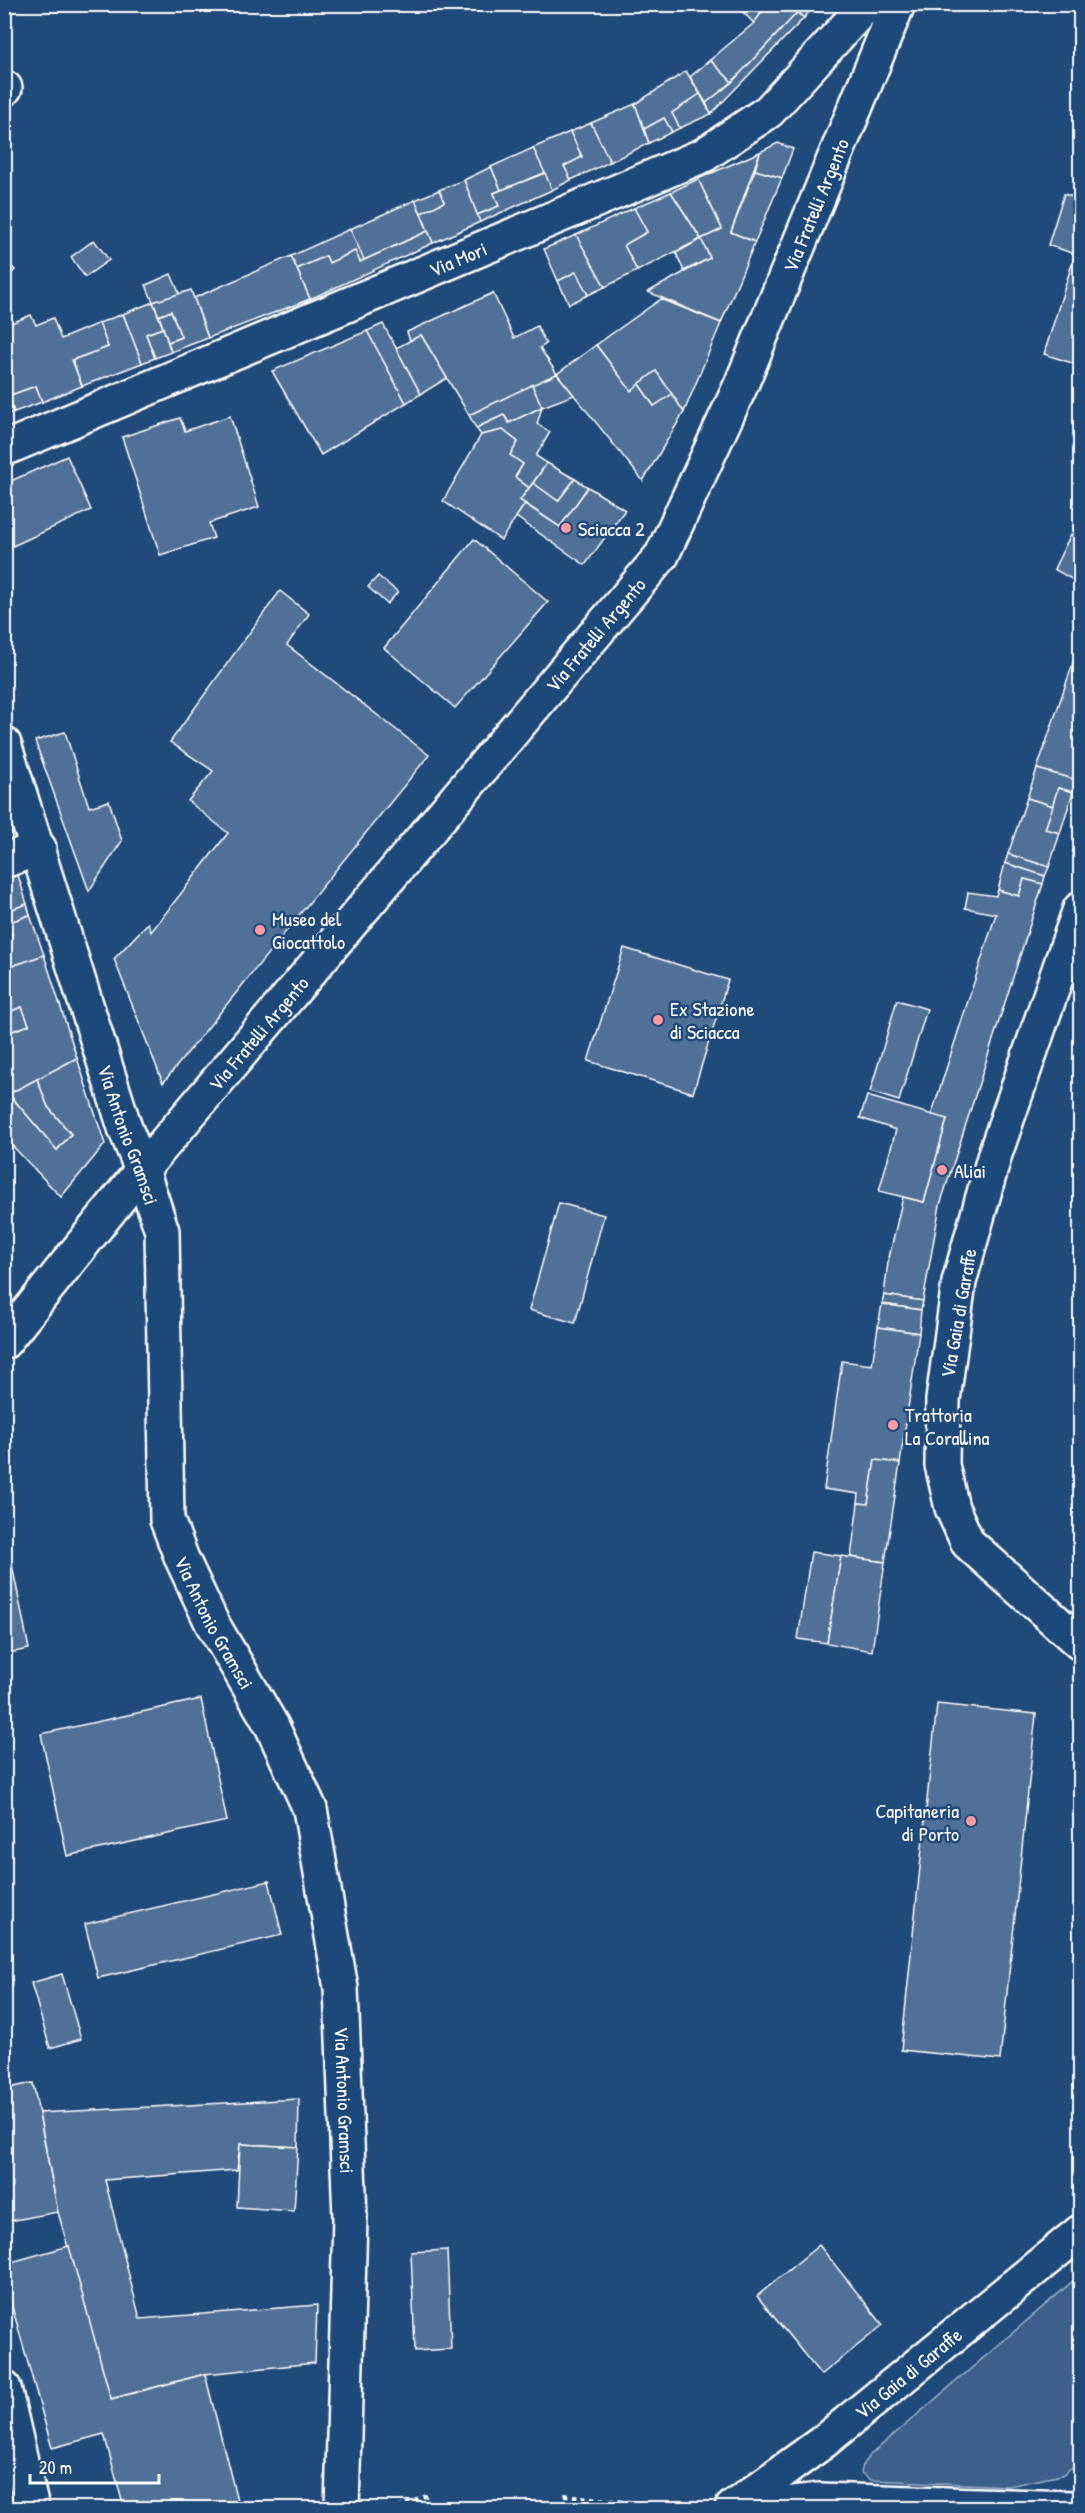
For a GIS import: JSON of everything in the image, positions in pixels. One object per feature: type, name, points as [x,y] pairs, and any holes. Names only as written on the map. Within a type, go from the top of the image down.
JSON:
[{"type":"street","name":"Via Mori","points":[[4,449],[704,154],[769,111],[867,4]]},
{"type":"street","name":"Via Fratelli Argento","points":[[4,1342],[142,1170],[662,555],[741,385],[898,4]]},
{"type":"street","name":"Via Antonio Gramsci","points":[[4,744],[39,848],[125,1128],[142,1170],[162,1231],[167,1520],[182,1559],[212,1623],[272,1726],[310,1809],[341,1988],[350,2218],[342,2508]]},
{"type":"street","points":[[4,861],[39,848]]},
{"type":"street","name":"Via Gaia di Garaffe","points":[[1080,909],[994,1154],[959,1282],[943,1400],[942,1465],[952,1508],[968,1543],[1080,1643]]},
{"type":"street","name":"Via Gaia di Garaffe","points":[[732,2508],[823,2442],[1080,2232]]},
{"type":"street","points":[[4,2388],[32,2508]]},
{"type":"street","points":[[752,2508],[819,2500],[1074,2508]]},
{"type":"path","points":[[398,2508],[428,2495]]},
{"type":"path","points":[[564,2495],[642,2504],[645,2508]]},
{"type":"shaded area","points":[[1080,2275],[1079,2462],[1062,2475],[1009,2486],[871,2480],[861,2473],[863,2464],[869,2456]]},
{"type":"building","points":[[735,4],[768,4],[754,23]]},
{"type":"building","points":[[768,4],[788,4],[797,13],[732,82],[710,60],[754,23]]},
{"type":"building","points":[[788,4],[816,4],[804,18]]},
{"type":"building","points":[[797,13],[804,18],[711,114],[706,103],[732,82]]},
{"type":"building","points":[[710,60],[732,82],[706,103],[690,77]]},
{"type":"building","points":[[686,71],[700,94],[672,113],[680,128],[672,132],[664,118],[644,129],[635,104]]},
{"type":"building","points":[[700,94],[711,114],[680,128],[672,113]]},
{"type":"building","points":[[635,104],[649,143],[610,162],[591,123]]},
{"type":"building","points":[[664,118],[672,132],[649,143],[644,129]]},
{"type":"building","points":[[591,123],[610,162],[571,180],[564,166],[582,157],[570,132]]},
{"type":"building","points":[[570,132],[582,157],[564,166],[571,180],[552,190],[533,148]]},
{"type":"building","points":[[778,143],[793,149],[782,178],[755,170],[760,152]]},
{"type":"building","points":[[533,148],[545,173],[501,190],[491,167]]},
{"type":"building","points":[[760,152],[731,232],[755,242],[721,323],[648,292],[710,258],[701,239],[722,229],[698,179]]},
{"type":"building","points":[[491,167],[501,190],[494,193],[499,206],[477,215],[464,180]]},
{"type":"building","points":[[755,170],[782,178],[755,242],[731,232]]},
{"type":"building","points":[[545,173],[552,190],[480,222],[477,215],[499,206],[494,193]]},
{"type":"building","points":[[698,179],[722,229],[701,239],[671,192]]},
{"type":"building","points":[[464,180],[480,222],[433,243],[421,213],[444,202],[439,190]]},
{"type":"building","points":[[439,190],[444,202],[421,213],[415,200]]},
{"type":"building","points":[[671,192],[701,239],[637,271],[624,245],[647,232],[634,208]]},
{"type":"building","points":[[1064,194],[1080,199],[1080,357],[1078,365],[1044,354],[1075,254],[1048,245]]},
{"type":"building","points":[[415,200],[428,231],[364,260],[350,229]]},
{"type":"building","points":[[634,208],[647,232],[624,245],[637,271],[605,287],[576,235]]},
{"type":"building","points":[[350,229],[364,260],[360,262],[355,251],[329,263],[326,256],[297,269],[291,256]]},
{"type":"building","points":[[428,231],[433,243],[310,299],[297,269],[326,256],[329,263],[355,251],[360,262]]},
{"type":"building","points":[[576,235],[605,287],[588,295],[576,272],[558,281],[544,249]]},
{"type":"building","points":[[701,239],[710,258],[684,271],[676,253]]},
{"type":"building","points":[[94,240],[109,260],[85,277],[71,257]]},
{"type":"building","points":[[291,256],[310,299],[208,338],[194,298]]},
{"type":"building","points":[[4,259],[15,270],[4,281]]},
{"type":"building","points":[[576,272],[588,295],[569,304],[558,281]]},
{"type":"building","points":[[171,274],[180,295],[153,302],[146,285]]},
{"type":"building","points":[[191,290],[208,338],[171,352],[168,342],[181,337],[171,311],[159,316],[153,302]]},
{"type":"building","points":[[493,293],[514,338],[537,326],[546,344],[540,348],[557,374],[469,415],[421,335],[410,341],[407,332]]},
{"type":"building","points":[[661,299],[721,323],[684,412],[656,371],[631,391],[596,345]]},
{"type":"building","points":[[153,302],[163,328],[146,334],[155,358],[142,363],[123,314]]},
{"type":"building","points":[[171,311],[181,337],[168,342],[159,316]]},
{"type":"building","points":[[123,314],[142,363],[82,386],[72,360],[108,347],[99,323]]},
{"type":"building","points":[[31,315],[36,325],[53,318],[61,339],[99,323],[108,347],[72,360],[82,386],[42,402],[36,386],[8,396],[14,412],[4,416],[4,326]]},
{"type":"building","points":[[383,324],[421,394],[406,403],[367,331]]},
{"type":"building","points":[[163,328],[171,352],[155,358],[146,334]]},
{"type":"building","points":[[367,331],[406,403],[321,455],[272,371]]},
{"type":"building","points":[[421,335],[447,378],[421,394],[396,348]]},
{"type":"building","points":[[596,345],[631,391],[639,384],[654,406],[672,394],[684,412],[643,481],[557,374]]},
{"type":"building","points":[[656,371],[672,394],[654,406],[639,384]]},
{"type":"building","points":[[557,374],[574,395],[542,407],[532,385]]},
{"type":"building","points":[[532,385],[542,407],[509,423],[504,415],[476,428],[469,415]]},
{"type":"building","points":[[36,386],[42,402],[14,412],[8,396]]},
{"type":"building","points":[[542,407],[537,424],[550,432],[536,456],[547,463],[529,488],[515,477],[523,464],[510,455],[518,442],[503,430],[481,435],[476,428],[504,415],[509,423]]},
{"type":"building","points":[[230,416],[259,507],[209,523],[214,538],[160,555],[122,437],[180,418],[185,431]]},
{"type":"building","points":[[503,430],[518,442],[510,455],[523,464],[515,477],[529,488],[520,500],[525,504],[501,540],[443,501],[481,435]]},
{"type":"building","points":[[67,456],[91,510],[4,550],[4,484]]},
{"type":"building","points":[[547,463],[575,479],[558,501],[533,483]]},
{"type":"building","points":[[575,479],[588,487],[560,527],[520,500],[533,483],[558,501]]},
{"type":"building","points":[[588,487],[625,510],[585,565],[516,517],[525,504],[560,527]]},
{"type":"building","points":[[1071,534],[1080,541],[1080,584],[1054,569]]},
{"type":"building","points":[[474,539],[548,602],[455,708],[384,648]]},
{"type":"building","points":[[378,576],[398,592],[387,604],[368,587]]},
{"type":"building","points":[[280,591],[309,614],[287,645],[429,755],[163,1083],[114,959],[148,923],[151,932],[228,833],[188,801],[213,771],[170,742]]},
{"type":"building","points":[[1080,640],[1080,662],[1074,660]]},
{"type":"building","points":[[1074,660],[1080,662],[1080,770],[1077,780],[1037,769]]},
{"type":"building","points":[[65,732],[89,807],[109,801],[122,841],[89,891],[35,741]]},
{"type":"building","points":[[1037,769],[1077,780],[1073,792],[1058,788],[1053,806],[1027,798]]},
{"type":"building","points":[[1058,788],[1073,792],[1060,833],[1045,829]]},
{"type":"building","points":[[1027,798],[1053,806],[1045,829],[1060,833],[1049,867],[1008,854]]},
{"type":"building","points":[[1008,854],[1049,867],[1045,876],[1005,863]]},
{"type":"building","points":[[1005,863],[1045,876],[1043,884],[1024,879],[1019,896],[998,890]]},
{"type":"building","points":[[17,872],[27,904],[4,912],[4,877]]},
{"type":"building","points":[[1024,879],[1043,884],[940,1205],[923,1301],[884,1295],[888,1262],[903,1197],[924,1202],[947,1119],[931,1116],[996,914],[965,908],[968,892],[996,896],[998,890],[1019,896]]},
{"type":"building","points":[[27,904],[30,915],[7,923],[12,935],[4,938],[4,912]]},
{"type":"building","points":[[30,915],[44,955],[4,969],[4,938],[12,935],[7,923]]},
{"type":"building","name":"Ex Stazione di Sciacca","points":[[624,948],[728,980],[693,1093],[588,1061]]},
{"type":"building","points":[[44,955],[77,1058],[9,1094],[4,1085],[4,1034],[29,1025],[22,1007],[4,1014],[4,969]]},
{"type":"building","points":[[897,1000],[927,1009],[899,1101],[870,1092]]},
{"type":"building","points":[[22,1007],[29,1025],[4,1034],[4,1014]]},
{"type":"building","points":[[77,1058],[105,1144],[61,1197],[4,1137],[4,1097],[9,1094],[57,1150],[71,1134],[48,1107],[37,1079]]},
{"type":"building","points":[[37,1079],[48,1107],[71,1134],[57,1150],[9,1094]]},
{"type":"building","points":[[867,1096],[947,1119],[924,1202],[879,1191],[896,1130],[860,1118]]},
{"type":"building","points":[[559,1203],[604,1215],[575,1323],[529,1310]]},
{"type":"building","points":[[4,1227],[9,1231],[4,1251]]},
{"type":"building","points":[[884,1295],[923,1301],[921,1310],[882,1304]]},
{"type":"building","points":[[882,1304],[921,1310],[919,1333],[878,1327]]},
{"type":"building","points":[[878,1327],[919,1333],[900,1463],[875,1460],[868,1504],[858,1503],[859,1494],[824,1489],[842,1361],[872,1365]]},
{"type":"building","points":[[875,1460],[900,1463],[885,1562],[851,1557],[858,1503],[868,1504]]},
{"type":"building","points":[[4,1525],[29,1649],[4,1654]]},
{"type":"building","points":[[811,1552],[841,1556],[827,1643],[798,1639]]},
{"type":"building","points":[[841,1556],[885,1562],[872,1651],[827,1643]]},
{"type":"building","points":[[201,1699],[227,1821],[67,1856],[41,1734]]},
{"type":"building","points":[[937,1704],[1036,1714],[1000,2060],[901,2050]]},
{"type":"building","points":[[269,1881],[282,1935],[98,1978],[85,1924]]},
{"type":"building","points":[[62,1974],[81,2039],[50,2048],[31,1983]]},
{"type":"building","points":[[33,2083],[58,2212],[4,2222],[4,2089]]},
{"type":"building","points":[[299,2099],[298,2147],[240,2144],[237,2170],[105,2180],[140,2319],[317,2305],[315,2363],[205,2374],[111,2399],[58,2212],[39,2113]]},
{"type":"building","points":[[240,2144],[298,2147],[294,2211],[237,2207]]},
{"type":"building","points":[[819,2245],[883,2325],[821,2375],[757,2296]]},
{"type":"building","points":[[69,2246],[111,2399],[205,2374],[239,2508],[124,2508],[104,2434],[52,2448],[4,2278],[4,2264]]},
{"type":"building","points":[[447,2250],[451,2349],[415,2351],[411,2252]]},
{"type":"place","name":"Sciacca 2","points":[[566,528]]},
{"type":"place","name":"Museo del Giocattolo","points":[[260,930]]},
{"type":"place","name":"Ex Stazione di Sciacca","points":[[658,1020]]},
{"type":"place","name":"Aliai","points":[[942,1170]]},
{"type":"place","name":"Trattoria La Corallina","points":[[893,1425]]},
{"type":"place","name":"Capitaneria di Porto","points":[[971,1821]]}]
